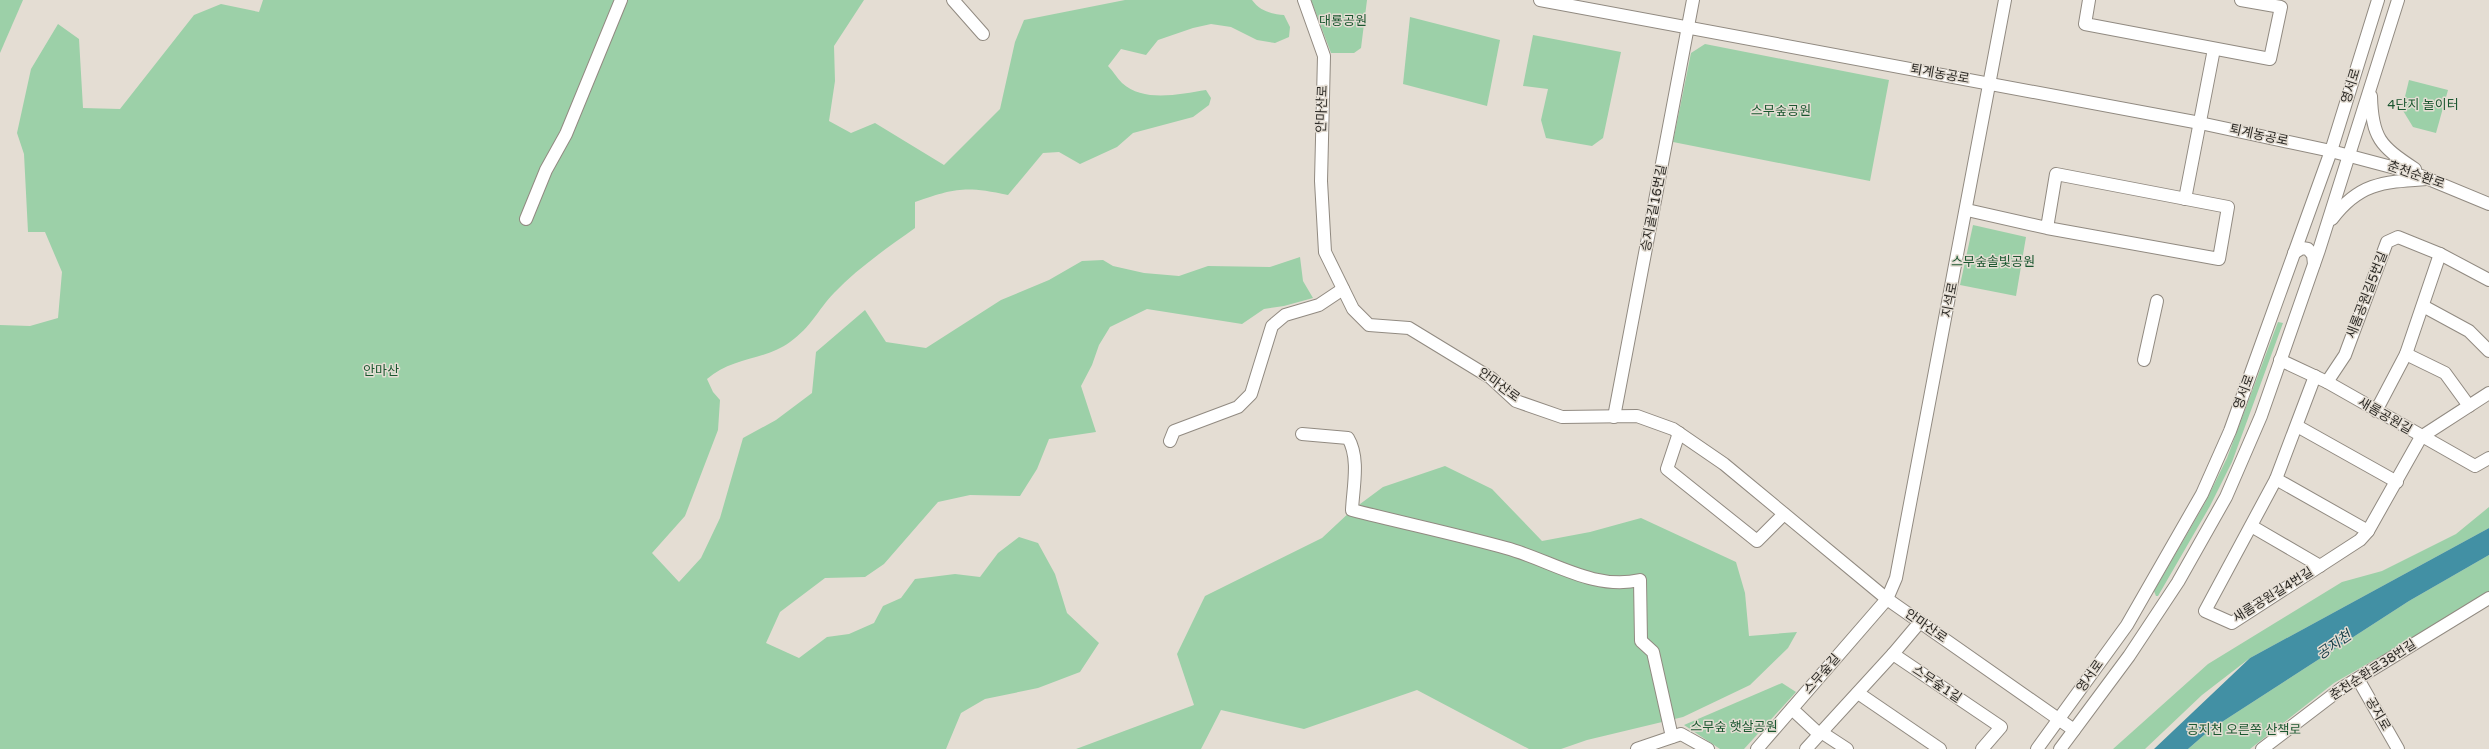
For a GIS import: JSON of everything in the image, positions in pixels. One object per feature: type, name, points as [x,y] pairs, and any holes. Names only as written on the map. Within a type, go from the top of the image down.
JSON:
[{"type":"street","points":[[526,219],[546,170],[566,134],[621,0]]},
{"type":"street","points":[[953,0],[984,34]]},
{"type":"street","name":"안마산로","points":[[1304,0],[1324,56],[1321,181],[1325,252],[1353,309],[1369,325],[1409,328],[1491,378],[1516,401],[1562,417],[1637,416],[1679,432],[1724,464],[1887,599],[2074,730]]},
{"type":"street","name":"퇴계농공로","points":[[1540,0],[2200,123],[2340,153]]},
{"type":"street","name":"승지골길16번길","points":[[1614,417],[1693,0]]},
{"type":"street","name":"지석로","points":[[1887,599],[1896,578],[1967,210],[2005,0]]},
{"type":"street","points":[[2089,0],[2085,24],[2270,59],[2281,7],[2241,0]]},
{"type":"street","name":"영서로","points":[[2060,749],[2108,685],[2178,582],[2226,497],[2262,416],[2326,227],[2363,47],[2378,0]]},
{"type":"street","name":"영서로","points":[[2038,749],[2127,625],[2202,494],[2230,431],[2294,253],[2370,86],[2398,0]]},
{"type":"street","points":[[2363,47],[2364,55],[2368,59],[2374,59],[2380,54]]},
{"type":"street","points":[[2184,199],[2214,49]]},
{"type":"street","points":[[2370,86],[2374,131],[2393,155],[2429,179]]},
{"type":"street","name":"춘천순환로","points":[[2340,153],[2429,179],[2489,204]]},
{"type":"street","points":[[1967,210],[2047,228],[2220,259],[2228,208],[2056,174],[2047,228]]},
{"type":"street","points":[[2326,227],[2352,196],[2367,188],[2392,182],[2429,179]]},
{"type":"street","name":"새롬공원길5번길","points":[[2327,382],[2344,355],[2387,242],[2398,237],[2440,254],[2489,280]]},
{"type":"street","points":[[2294,253],[2302,248],[2308,249],[2313,255],[2314,264]]},
{"type":"street","points":[[2376,411],[2406,354],[2440,254]]},
{"type":"street","points":[[1170,441],[1174,430],[1238,407],[1251,394],[1272,326],[1285,315],[1319,305],[1343,289]]},
{"type":"street","points":[[2144,360],[2157,301]]},
{"type":"street","points":[[2423,306],[2469,331],[2489,351]]},
{"type":"street","points":[[2406,354],[2445,373],[2469,406]]},
{"type":"street","name":"새롬공원길","points":[[2280,360],[2327,382],[2421,437],[2476,466],[2489,458]]},
{"type":"street","name":"새롬공원길4번길","points":[[2315,376],[2276,479],[2253,527],[2206,611],[2232,623],[2360,540],[2368,531],[2421,437]]},
{"type":"street","points":[[2421,437],[2489,393]]},
{"type":"street","points":[[2297,426],[2396,482]]},
{"type":"street","points":[[1679,432],[1667,469],[1757,541],[1784,514]]},
{"type":"street","points":[[1302,434],[1348,438],[1352,445],[1354,465],[1352,510],[1508,548],[1596,580],[1624,584],[1640,580],[1641,641],[1653,652],[1672,737]]},
{"type":"street","points":[[2276,479],[2368,531]]},
{"type":"street","name":"새롬공원길4번길","points":[[2253,527],[2320,566]]},
{"type":"street","name":"춘천순환로38번길","points":[[2262,749],[2358,679],[2489,598]]},
{"type":"street","name":"스무숲길","points":[[1757,749],[1887,599]]},
{"type":"street","points":[[1806,749],[1858,693],[1920,622]]},
{"type":"street","name":"스무숲1길","points":[[1893,654],[2001,727],[1982,749]]},
{"type":"street","points":[[2094,671],[2097,684],[2108,685]]},
{"type":"street","name":"공지로","points":[[2358,679],[2398,749]]},
{"type":"street","points":[[1858,693],[1940,749]]},
{"type":"street","points":[[1792,709],[1820,733],[1847,749]]},
{"type":"street","points":[[1637,749],[1681,734],[1708,749]]},
{"type":"green space","points":[[0,0],[23,0],[0,53]]},
{"type":"green space","name":"안마산","points":[[263,0],[864,0],[834,46],[835,81],[829,121],[851,133],[875,123],[944,165],[1000,109],[1015,42],[1024,20],[1125,0],[1252,0],[1255,4],[1266,11],[1284,15],[1290,27],[1289,37],[1275,43],[1257,40],[1231,27],[1211,24],[1193,28],[1158,40],[1146,55],[1121,49],[1108,66],[1122,83],[1131,89],[1141,93],[1162,96],[1206,90],[1211,98],[1209,105],[1193,117],[1133,133],[1117,147],[1080,164],[1059,152],[1043,153],[1008,195],[981,190],[961,190],[951,191],[915,202],[915,228],[873,259],[843,284],[798,336],[781,348],[727,366],[707,379],[713,392],[720,400],[718,430],[685,516],[652,553],[679,582],[701,558],[720,518],[743,438],[776,420],[812,393],[816,352],[865,310],[886,342],[926,348],[1001,300],[1049,280],[1082,261],[1103,260],[1113,266],[1144,273],[1179,276],[1208,266],[1270,267],[1300,257],[1303,281],[1313,298],[1284,306],[1264,309],[1242,324],[1147,309],[1110,327],[1099,345],[1092,365],[1081,386],[1096,432],[1049,439],[1037,469],[1020,496],[970,495],[938,502],[884,564],[865,577],[825,578],[780,612],[766,643],[799,658],[827,637],[849,634],[874,623],[883,606],[901,598],[915,579],[955,574],[980,577],[998,553],[1019,537],[1038,543],[1055,574],[1067,613],[1099,643],[1080,672],[1038,688],[985,699],[961,713],[946,749],[0,749],[0,325],[30,326],[58,318],[62,272],[45,232],[28,232],[24,154],[17,133],[31,69],[58,24],[79,39],[83,108],[120,109],[194,15],[221,4],[259,12]]},
{"type":"green space","name":"대룡공원","points":[[1311,0],[1367,0],[1361,48],[1354,53],[1331,53]]},
{"type":"green space","points":[[1410,17],[1500,40],[1487,106],[1403,84]]},
{"type":"green space","points":[[1533,35],[1621,52],[1603,138],[1592,146],[1546,138],[1541,120],[1548,89],[1523,86]]},
{"type":"green space","name":"스무숲공원","points":[[1705,44],[1889,80],[1870,181],[1673,142],[1691,53]]},
{"type":"green space","name":"4단지 놀이터","points":[[2409,80],[2448,90],[2436,133],[2413,127],[2402,109]]},
{"type":"green space","name":"스무숲솔빛공원","points":[[1973,225],[2026,237],[2016,296],[1960,285]]},
{"type":"green space","points":[[2278,322],[2283,323],[2232,462],[2210,506],[2158,596],[2156,596],[2154,591],[2205,503],[2227,458]]},
{"type":"green space","points":[[1445,466],[1492,489],[1542,541],[1590,532],[1641,518],[1736,562],[1745,593],[1749,636],[1797,632],[1788,648],[1750,685],[1683,717],[1587,740],[1561,749],[1529,749],[1417,690],[1304,729],[1221,710],[1201,749],[1076,749],[1194,705],[1177,654],[1205,596],[1322,538],[1352,510],[1383,487]]},
{"type":"green space","points":[[2489,507],[2489,528],[2250,658],[2202,695],[2145,749],[2113,749],[2208,664],[2342,582],[2382,571],[2456,534]]},
{"type":"green space","name":"공지천 오른쪽 산책로","points":[[2489,555],[2489,594],[2334,683],[2250,749],[2188,749],[2211,729],[2409,601]]},
{"type":"green space","name":"스무숲 햇살공원","points":[[1782,683],[1796,692],[1744,749],[1720,749],[1684,725]]},
{"type":"water","name":"공지천","points":[[2489,528],[2489,555],[2409,601],[2211,729],[2188,749],[2154,749],[2250,658]]}]
